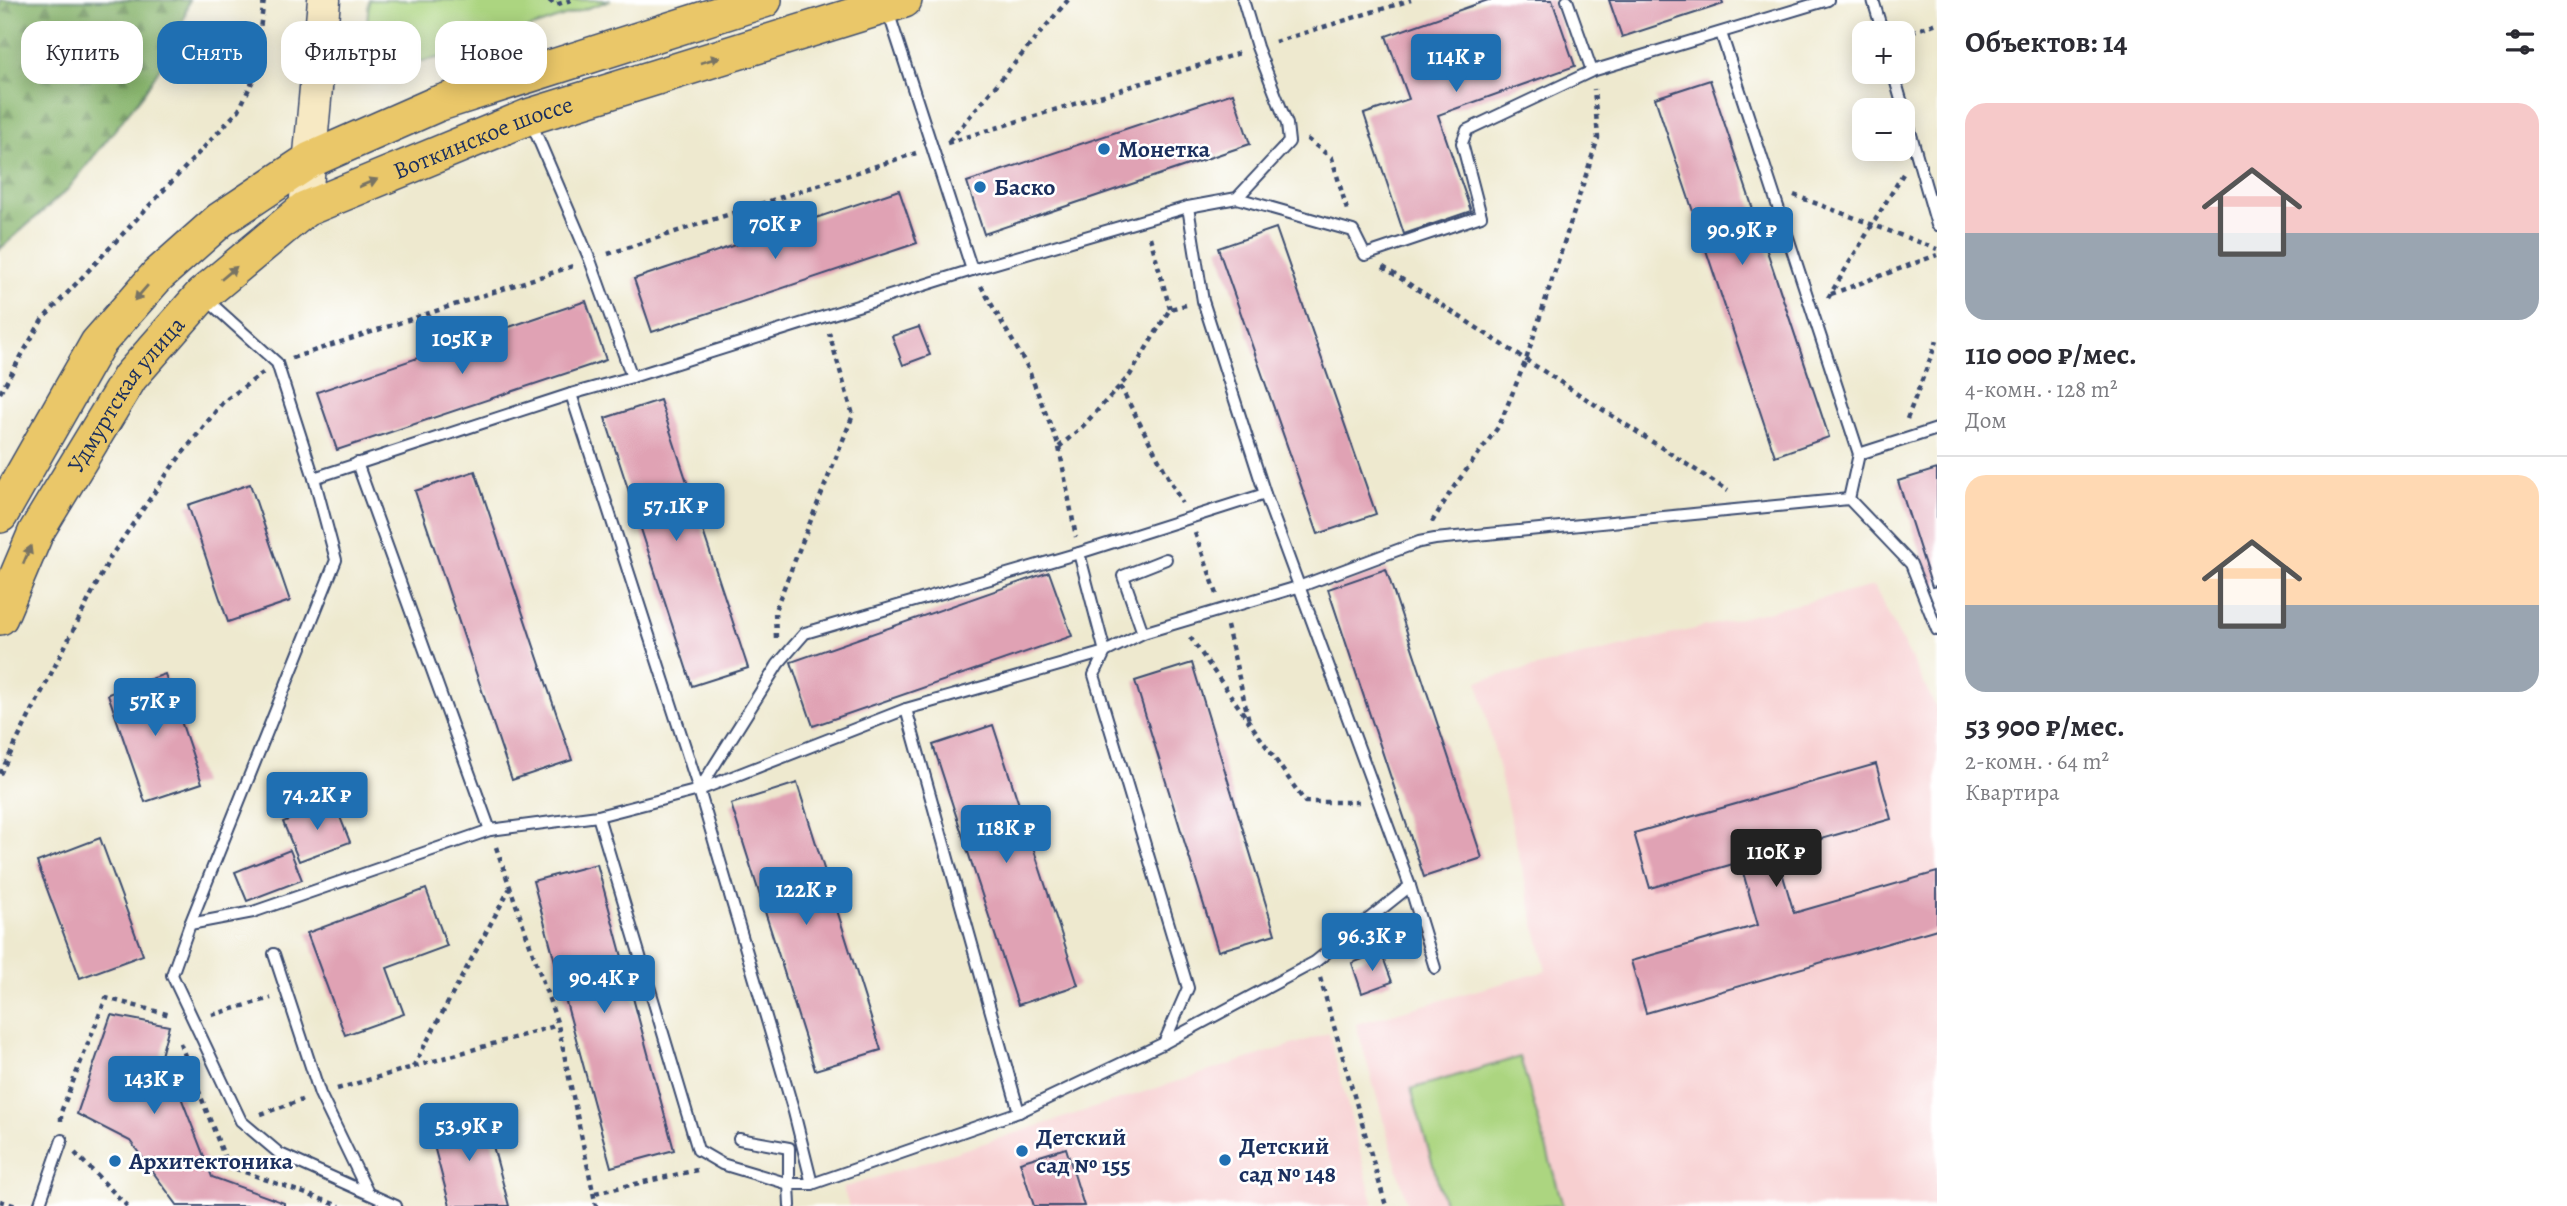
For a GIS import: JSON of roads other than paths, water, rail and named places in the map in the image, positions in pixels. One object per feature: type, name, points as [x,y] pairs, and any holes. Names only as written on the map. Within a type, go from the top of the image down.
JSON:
[{"type":"main road","points":[[305,209],[324,0]]},
{"type":"main road","name":"Воткинское шоссе","points":[[310,160],[437,104],[765,0]]},
{"type":"main road","name":"Воткинское шоссе","points":[[305,209],[528,117],[895,3]]},
{"type":"main road","name":"Удмуртская улица","points":[[0,515],[98,343],[157,276],[220,220],[310,160]]},
{"type":"main road","name":"Удмуртская улица","points":[[0,617],[36,532],[130,377],[202,295],[305,209]]},
{"type":"lane","points":[[1237,198],[1289,142],[1287,124],[1257,47],[1243,0]]},
{"type":"lane","points":[[1567,0],[1592,71]]},
{"type":"lane","points":[[314,478],[571,394],[972,270],[1188,207],[1237,198],[1353,231],[1365,255],[1481,216],[1462,143],[1467,130],[1592,71],[1828,0]]},
{"type":"lane","points":[[1873,0],[1879,21]]},
{"type":"lane","points":[[895,3],[932,148],[972,270]]},
{"type":"lane","points":[[1721,33],[1858,454],[1849,499]]},
{"type":"lane","points":[[1897,84],[1937,225]]},
{"type":"lane","points":[[528,117],[590,260],[632,377]]},
{"type":"lane","points":[[1188,207],[1203,301],[1265,494],[1410,886],[1434,968]]},
{"type":"lane","points":[[202,295],[277,363],[314,478],[336,560],[172,975],[241,1121],[281,1154],[396,1206]]},
{"type":"lane","points":[[571,394],[699,790],[791,1099],[812,1184]]},
{"type":"lane","points":[[1858,454],[1937,429]]},
{"type":"lane","points":[[357,463],[490,830]]},
{"type":"lane","points":[[699,790],[778,664],[805,633],[1079,553],[1265,494]]},
{"type":"lane","points":[[190,924],[253,912],[490,830],[598,816],[699,790],[906,709],[1105,652],[1143,633],[1301,586],[1419,542],[1849,499]]},
{"type":"lane","points":[[1849,499],[1911,564],[1937,630]]},
{"type":"lane","points":[[1079,553],[1105,652],[1094,675],[1188,988],[1164,1042]]},
{"type":"lane","points":[[1143,633],[1123,576],[1166,558]]},
{"type":"lane","points":[[906,709],[1019,1112]]},
{"type":"lane","points":[[598,816],[698,1150],[722,1164],[789,1184],[812,1184],[1019,1112],[1164,1042],[1315,962],[1410,886]]},
{"type":"lane","points":[[274,954],[320,1094],[367,1191]]},
{"type":"lane","points":[[739,1139],[789,1148],[790,1206]]},
{"type":"lane","points":[[39,1206],[62,1140]]},
{"type":"place","name":"Монетка","points":[[1104,149]]},
{"type":"place","name":"Баско","points":[[980,187]]},
{"type":"place","name":"Детский сад № 155","points":[[1022,1151]]},
{"type":"place","name":"Детский сад № 148","points":[[1225,1160]]},
{"type":"place","name":"Архитектоника","points":[[115,1161]]}]
